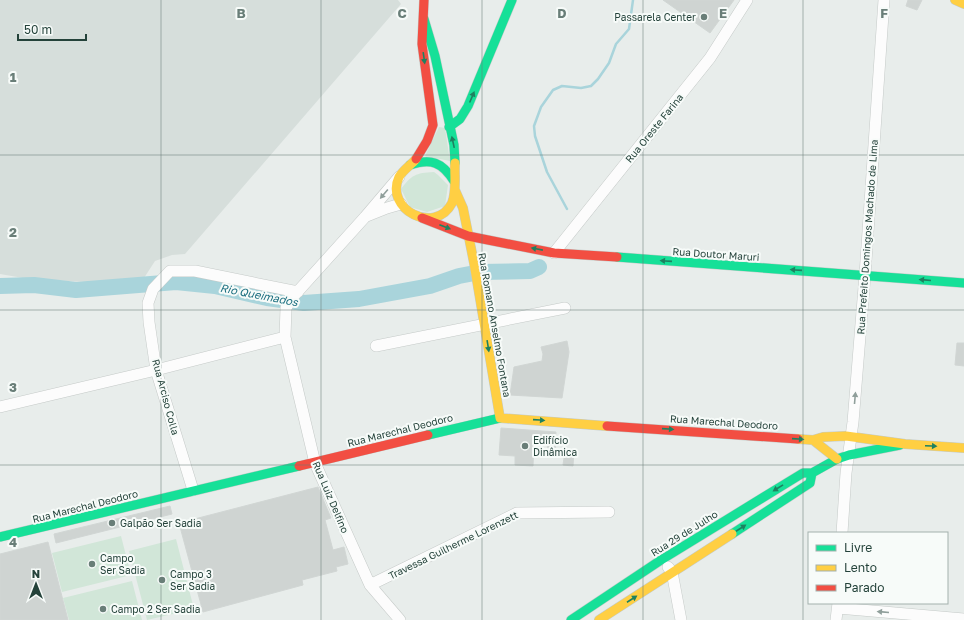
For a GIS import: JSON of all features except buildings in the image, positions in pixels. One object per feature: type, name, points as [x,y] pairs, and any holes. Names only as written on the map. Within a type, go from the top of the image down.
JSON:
[{"type":"main road","points":[[424,0],[422,44],[433,125],[430,136],[399,179],[397,187],[398,196],[406,211],[414,216],[432,218],[441,214],[453,200],[455,148],[449,127],[432,43],[424,19]]},
{"type":"main road","points":[[433,125],[449,127],[460,119],[468,106],[512,0]]},
{"type":"main road","points":[[955,0],[964,4]]},
{"type":"main road","points":[[407,168],[418,162],[427,161],[436,163],[447,170],[463,208],[468,236]]},
{"type":"main road","name":"Rua Doutor Maruri","points":[[422,218],[468,236],[554,253],[964,283]]},
{"type":"main road","name":"Rua Romano Anselmo Fontana","points":[[468,236],[485,324],[500,418]]},
{"type":"main road","name":"Rua Marechal Deodoro","points":[[0,537],[500,418],[813,440],[824,436],[851,437],[905,444],[964,448]]},
{"type":"main road","points":[[813,440],[837,459]]},
{"type":"main road","name":"Rua Marechal Deodoro","points":[[837,459],[849,455],[905,444]]},
{"type":"main road","name":"Rua 29 de Julho","points":[[571,620],[661,560],[803,473],[812,473],[837,459]]},
{"type":"main road","name":"Rua 29 de Julho","points":[[599,620],[810,483],[812,473]]},
{"type":"street","name":"Rua Oreste Farina","points":[[554,253],[710,58],[748,0]]},
{"type":"street","name":"Rua Prefeito Domingos Machado de Lima","points":[[842,532],[846,473],[851,437],[865,275],[884,0]]},
{"type":"street","points":[[291,300],[407,168]]},
{"type":"street","points":[[365,217],[401,204]]},
{"type":"street","name":"Rua Arciso Colla","points":[[193,490],[156,370],[148,303],[153,289],[170,271],[195,272],[291,300]]},
{"type":"street","name":"Rua Luiz Delfino","points":[[291,300],[284,337],[315,463],[370,585],[400,620]]},
{"type":"street","points":[[376,346],[565,308]]},
{"type":"street","points":[[0,407],[156,370],[284,337]]},
{"type":"street","points":[[837,459],[846,473]]},
{"type":"street","name":"Travessa Guilherme Lorenzett","points":[[370,585],[517,513],[609,512]]},
{"type":"street","points":[[661,560],[672,572],[681,620]]},
{"type":"street","points":[[836,620],[838,606],[964,619]]},
{"type":"shaded area","points":[[0,0],[398,0],[401,4],[185,254],[172,255],[155,261],[144,278],[88,282],[29,279],[0,274]]},
{"type":"green space","points":[[439,127],[445,128],[450,161],[425,156]]},
{"type":"green space","points":[[434,172],[448,185],[445,206],[427,212],[410,207],[401,189],[414,176],[422,173]]},
{"type":"green space","name":"Campo Ser Sadia","points":[[121,536],[131,575],[62,592],[52,553]]},
{"type":"green space","name":"Campo 3 Ser Sadia","points":[[176,539],[194,609],[147,620],[129,551]]},
{"type":"green space","name":"Campo 2 Ser Sadia","points":[[132,581],[142,620],[69,620],[63,598]]},
{"type":"waterway","points":[[567,209],[547,172],[535,136],[534,126],[541,107],[553,90],[562,86],[581,88],[591,86],[598,79],[609,63],[616,44],[629,29],[633,0]]},
{"type":"waterway","name":"Rio Queimados","points":[[0,286],[34,285],[76,290],[176,282],[215,286],[267,298],[304,303],[359,299],[430,286],[459,276],[480,272],[530,271],[539,267]]},
{"type":"traffic: fast","points":[[449,127],[460,119],[468,106],[512,0]]},
{"type":"traffic: fast","points":[[424,19],[435,56],[454,145],[455,163]]},
{"type":"traffic: fast","points":[[410,165],[424,162],[435,163],[445,170],[454,181]]},
{"type":"traffic: fast","points":[[617,257],[964,283]]},
{"type":"traffic: fast","points":[[428,435],[500,418]]},
{"type":"traffic: fast","points":[[571,620],[661,560],[803,473],[812,473],[837,459],[849,455],[900,445]]},
{"type":"traffic: fast","points":[[0,537],[299,466]]},
{"type":"traffic: fast","points":[[732,534],[810,483],[812,473]]},
{"type":"traffic: slow","points":[[955,0],[964,4]]},
{"type":"traffic: slow","points":[[416,159],[401,174],[396,189],[399,199],[405,208],[424,218],[434,217],[444,213],[452,203],[455,188],[455,163]]},
{"type":"traffic: slow","points":[[455,190],[463,208],[474,263],[500,418],[607,426]]},
{"type":"traffic: slow","points":[[798,439],[813,440],[823,437],[846,436],[905,444],[964,448]]},
{"type":"traffic: slow","points":[[813,440],[837,459]]},
{"type":"traffic: slow","points":[[599,620],[732,534]]},
{"type":"traffic: jam","points":[[416,159],[427,141],[433,125],[422,44],[424,0]]},
{"type":"traffic: jam","points":[[422,218],[468,236],[554,253],[617,257]]},
{"type":"traffic: jam","points":[[607,426],[798,439]]},
{"type":"traffic: jam","points":[[299,466],[428,435]]},
{"type":"place","name":"Passarela Center","points":[[704,17]]},
{"type":"place","name":"Edifício Dinâmica","points":[[525,446]]},
{"type":"place","name":"Galpão Ser Sadia","points":[[112,523]]},
{"type":"place","name":"Campo Ser Sadia","points":[[92,564]]},
{"type":"place","name":"Campo 3 Ser Sadia","points":[[162,580]]},
{"type":"place","name":"Campo 2 Ser Sadia","points":[[103,609]]}]
